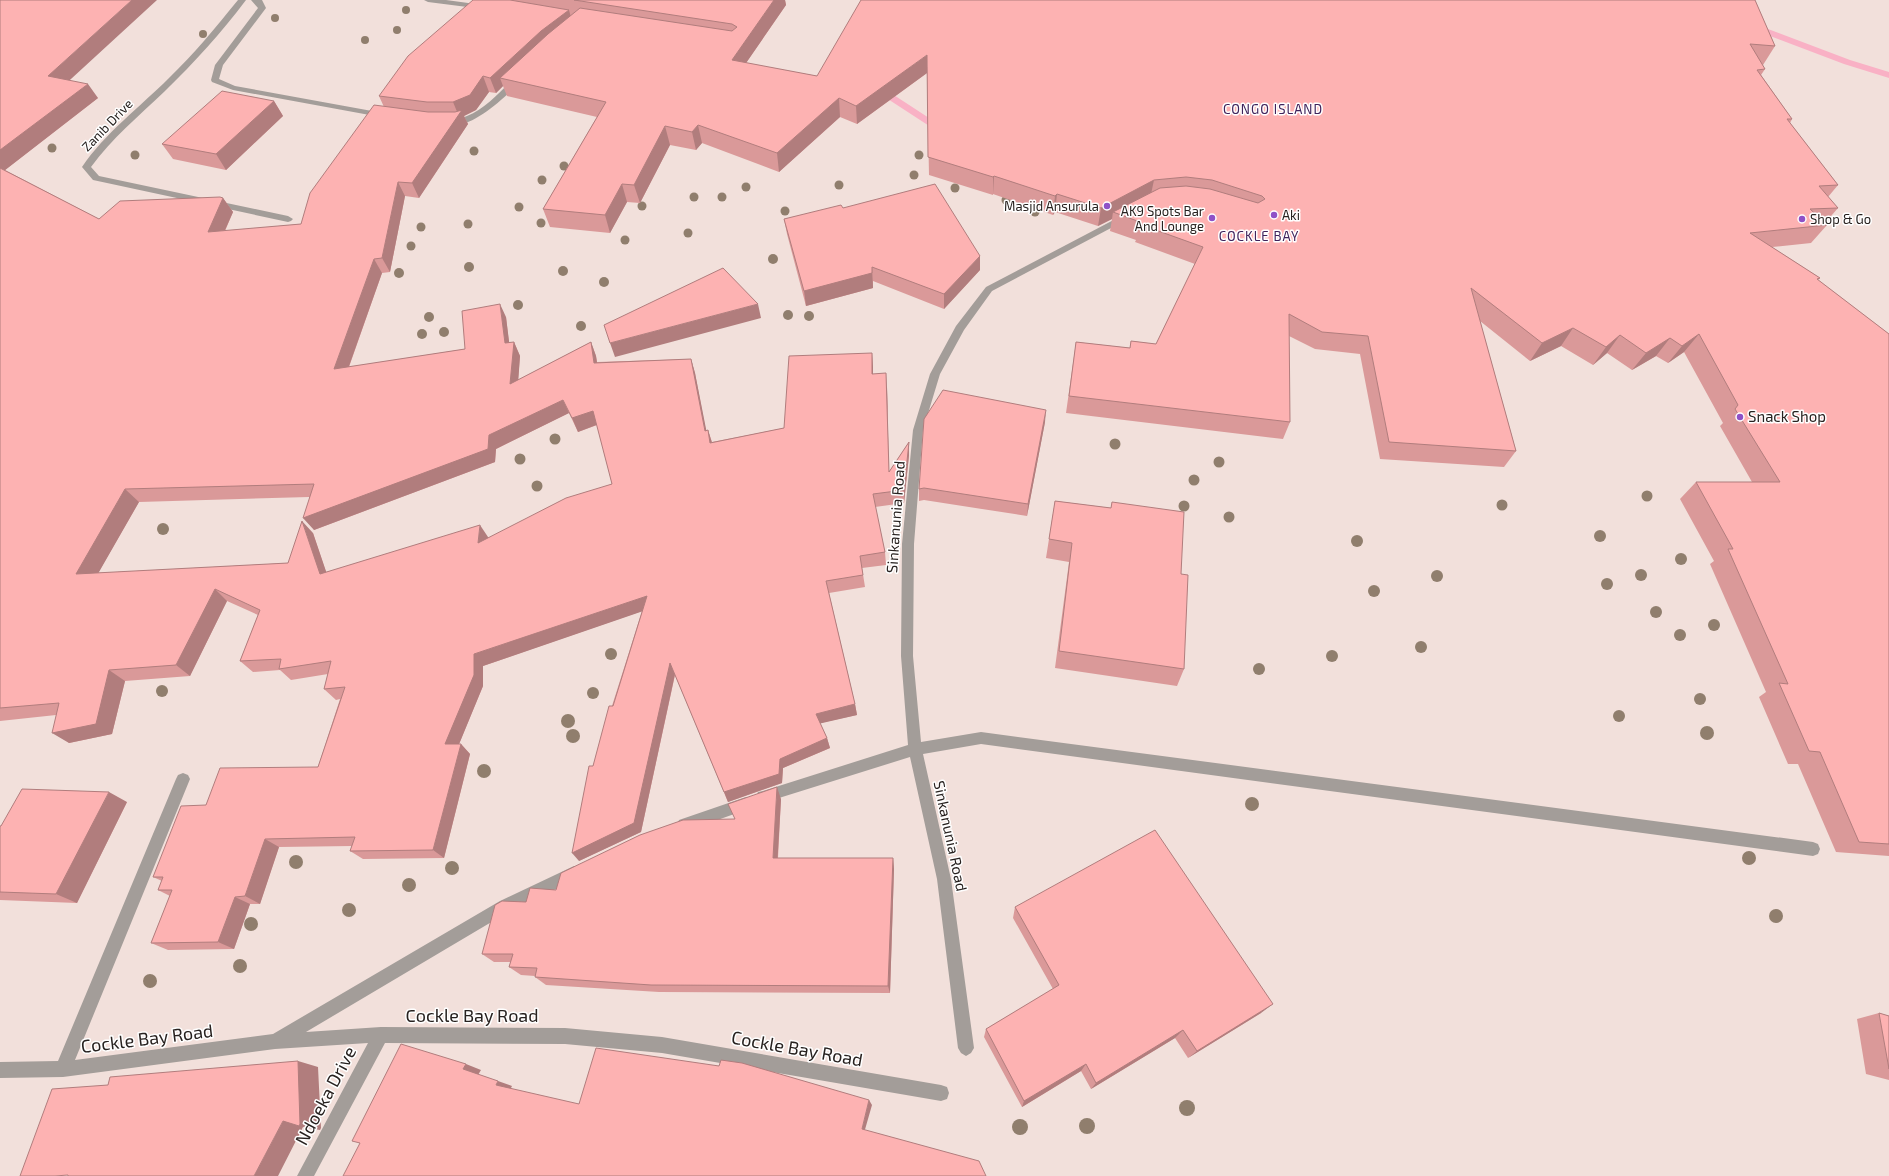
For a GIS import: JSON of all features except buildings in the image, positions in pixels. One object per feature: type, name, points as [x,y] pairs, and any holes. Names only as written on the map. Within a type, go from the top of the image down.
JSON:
[{"type":"street","name":"Zanib Drive","points":[[242,0],[216,33],[174,78],[99,149],[86,167],[96,178],[288,219]]},
{"type":"street","points":[[255,0],[260,2],[262,8],[219,66],[215,80],[233,88],[393,117]]},
{"type":"street","points":[[428,0],[491,8]]},
{"type":"street","points":[[441,122],[461,122],[482,113],[522,76]]},
{"type":"street","name":"Sinkanunia Road","points":[[966,1048],[944,879],[915,749],[907,656],[908,544],[918,430],[935,374],[960,328],[989,289],[1134,213]]},
{"type":"street","points":[[673,829],[781,791],[915,749],[980,738],[1813,849]]},
{"type":"street","points":[[63,1068],[183,779]]},
{"type":"street","points":[[275,1041],[505,906],[588,866]]},
{"type":"street","name":"Cockle Bay Road","points":[[0,1070],[63,1068],[275,1041],[381,1035],[565,1036],[655,1044],[941,1093]]},
{"type":"street","name":"Ndoeka Drive","points":[[305,1176],[381,1035]]},
{"type":"waterway","points":[[1753,24],[1765,31],[1847,62],[1889,75]]},
{"type":"waterway","points":[[877,88],[944,131]]},
{"type":"place","name":"Masjid Ansurula","points":[[1107,206]]},
{"type":"place","name":"Aki","points":[[1274,215]]},
{"type":"place","name":"AK9 Spots Bar And Lounge","points":[[1212,218]]},
{"type":"place","name":"Shop & Go","points":[[1802,219]]},
{"type":"place","name":"Snack Shop","points":[[1740,417]]},
{"type":"district","name":"CONGO ISLAND","points":[[1273,109]]},
{"type":"district","name":"COCKLE BAY","points":[[1259,236]]}]
